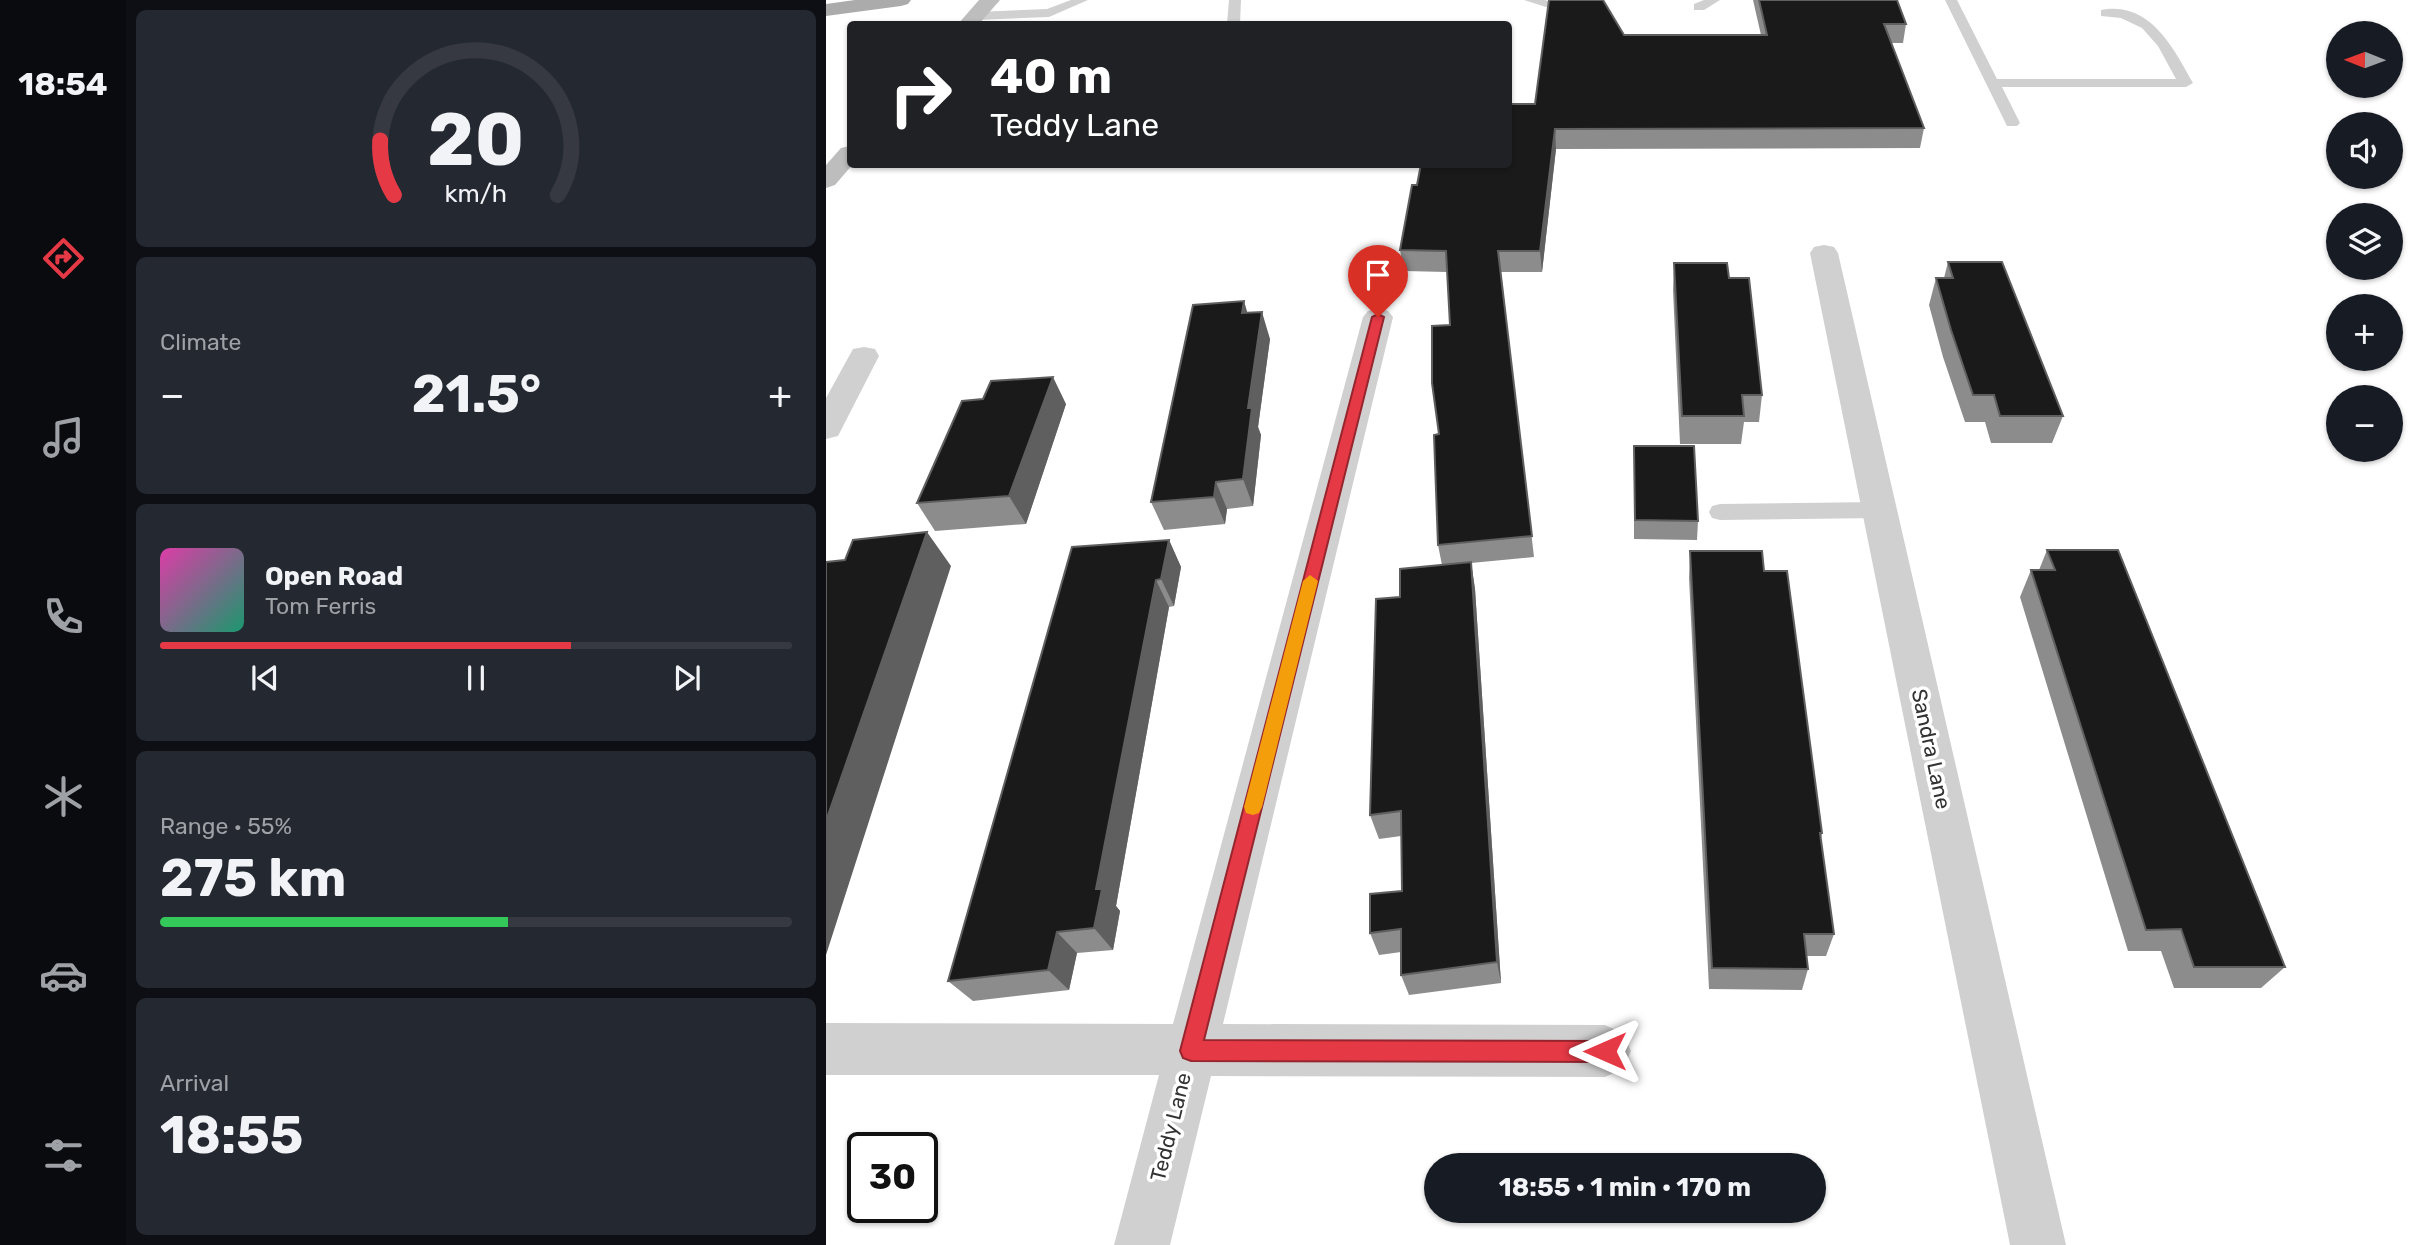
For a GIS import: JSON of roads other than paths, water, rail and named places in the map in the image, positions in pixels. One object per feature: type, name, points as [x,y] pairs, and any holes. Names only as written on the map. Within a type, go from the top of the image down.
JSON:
[{"type":"main road","points":[[826,10],[901,0]]},
{"type":"main road","points":[[972,20],[990,0]]},
{"type":"main road","points":[[826,180],[847,156]]},
{"type":"street","name":"Sandra Lane","points":[[1824,253],[2038,1245]]},
{"type":"street","name":"Teddy Lane","points":[[1142,1245],[1378,317]]},
{"type":"street","points":[[826,428],[864,356]]},
{"type":"street","points":[[826,1049],[1605,1051]]},
{"type":"lane","points":[[972,20],[1049,13],[1082,0]]},
{"type":"lane","points":[[1234,21],[1235,0]]},
{"type":"lane","points":[[1530,0],[1570,11]]},
{"type":"lane","points":[[1699,6],[1714,0]]},
{"type":"lane","points":[[1951,0],[2012,123]]},
{"type":"lane","points":[[1993,83],[2186,83],[2163,44],[2144,20],[2125,12],[2106,13]]},
{"type":"lane","points":[[1720,512],[1880,510]]}]
